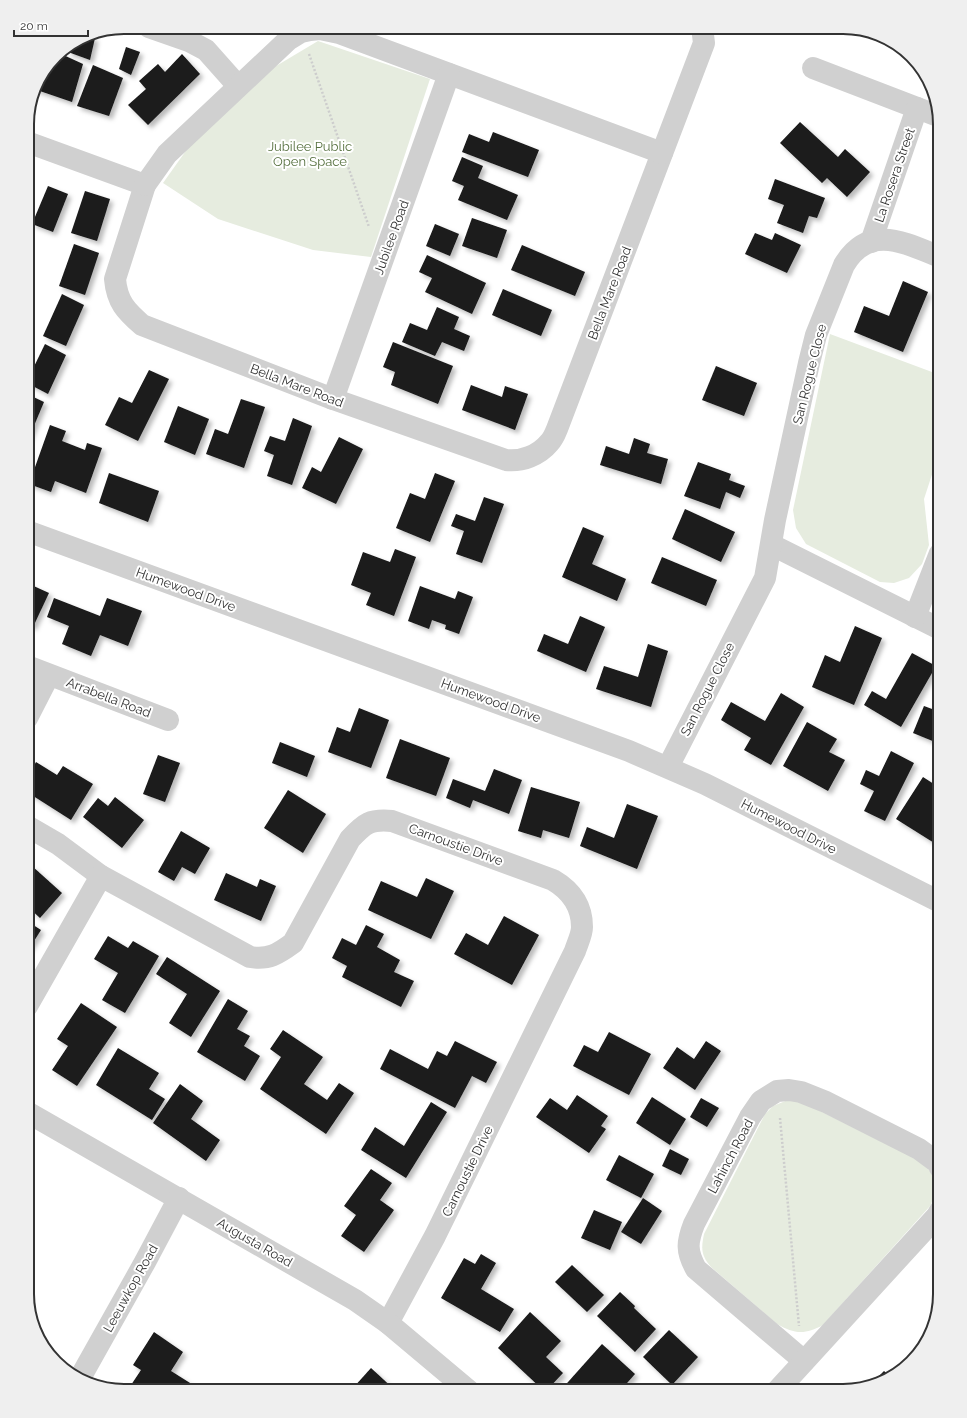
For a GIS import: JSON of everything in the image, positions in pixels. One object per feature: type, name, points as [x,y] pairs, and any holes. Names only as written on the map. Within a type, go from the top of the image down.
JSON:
[{"type":"street","points":[[169,34],[189,41],[206,50],[238,86]]},
{"type":"street","name":"Bella Mare Road","points":[[298,34],[288,40],[167,154],[145,186],[115,280],[116,290],[125,309],[142,325],[333,400],[506,460],[516,461],[539,452],[550,442],[557,429],[662,154],[449,74],[368,35],[354,34]]},
{"type":"street","points":[[662,154],[704,43],[703,34]]},
{"type":"street","points":[[813,68],[932,114]]},
{"type":"street","name":"Jubilee Road","points":[[333,400],[449,74]]},
{"type":"street","name":"La Rosera Street","points":[[871,242],[917,108]]},
{"type":"street","points":[[34,145],[145,186]]},
{"type":"street","name":"San Rogue Close","points":[[668,767],[765,578],[777,512],[816,335],[844,265],[856,250],[871,242],[883,239],[897,241],[933,254]]},
{"type":"street","name":"Humewood Drive","points":[[34,534],[629,751],[668,767],[719,791],[933,898]]},
{"type":"street","points":[[772,545],[933,626]]},
{"type":"street","points":[[914,617],[933,570]]},
{"type":"street","name":"Arrabella Road","points":[[34,669],[168,720]]},
{"type":"street","name":"Arrabella Road","points":[[34,704],[49,675]]},
{"type":"street","name":"Carnoustie Drive","points":[[100,876],[250,957],[260,958],[269,957],[280,953],[293,943],[350,839],[362,827],[370,822],[380,820],[392,821],[553,880],[564,886],[576,901],[582,928],[575,951],[435,1236],[388,1323]]},
{"type":"street","points":[[34,830],[58,844],[100,876],[34,994]]},
{"type":"street","points":[[777,1091],[789,1090],[802,1092],[826,1102],[919,1149],[933,1159]]},
{"type":"street","name":"Lahinch Road","points":[[777,1091],[761,1101],[750,1117],[694,1224],[688,1241],[689,1252],[696,1269],[804,1361]]},
{"type":"street","name":"Augusta Road","points":[[34,1116],[348,1296],[388,1323],[461,1384]]},
{"type":"street","name":"Leeuwkop Road","points":[[82,1374],[179,1198]]},
{"type":"street","points":[[783,1384],[933,1221]]},
{"type":"path","points":[[302,34],[381,263]]},
{"type":"path","points":[[777,1091],[799,1328],[804,1361]]},
{"type":"green space","name":"Jubilee Public Open Space","points":[[318,41],[430,79],[371,257],[313,250],[218,219],[163,183],[195,138],[261,75]]},
{"type":"green space","points":[[830,334],[933,372],[933,471],[924,499],[929,545],[922,564],[909,578],[894,583],[880,582],[806,544],[796,528],[793,510]]},
{"type":"green space","points":[[788,1100],[800,1101],[921,1161],[930,1171],[933,1178],[933,1196],[931,1205],[823,1325],[805,1332],[789,1330],[777,1324],[711,1267],[705,1259],[702,1248],[704,1234],[765,1114],[773,1106]]},
{"type":"building","points":[[95,39],[90,60],[70,53],[84,43]]},
{"type":"building","points":[[126,47],[140,52],[131,75],[119,69]]},
{"type":"building","points":[[182,54],[200,74],[148,125],[128,105],[146,89],[139,81],[158,64],[165,72]]},
{"type":"building","points":[[65,56],[83,64],[72,102],[40,91],[49,74]]},
{"type":"building","points":[[93,65],[123,78],[109,116],[77,106]]},
{"type":"building","points":[[800,122],[838,157],[845,149],[870,172],[847,197],[827,178],[822,183],[780,143]]},
{"type":"building","points":[[493,132],[539,150],[528,177],[462,152],[469,134],[489,142]]},
{"type":"building","points":[[462,157],[483,166],[478,178],[518,195],[507,220],[458,200],[464,186],[452,181]]},
{"type":"building","points":[[775,179],[825,198],[817,218],[809,216],[803,233],[777,223],[784,205],[768,199]]},
{"type":"building","points":[[48,186],[68,194],[53,232],[34,225],[34,219]]},
{"type":"building","points":[[85,191],[110,199],[97,241],[71,233]]},
{"type":"building","points":[[472,218],[507,230],[497,258],[462,246]]},
{"type":"building","points":[[435,224],[459,234],[450,256],[426,246]]},
{"type":"building","points":[[755,233],[772,240],[775,233],[801,245],[787,273],[745,254]]},
{"type":"building","points":[[74,244],[99,253],[85,295],[59,286]]},
{"type":"building","points":[[522,245],[585,272],[575,296],[511,270]]},
{"type":"building","points":[[427,255],[486,283],[472,314],[425,292],[432,278],[419,272]]},
{"type":"building","points":[[903,281],[928,292],[903,352],[854,332],[864,306],[889,316]]},
{"type":"building","points":[[503,289],[552,310],[541,336],[492,315]]},
{"type":"building","points":[[62,294],[84,305],[66,346],[43,336]]},
{"type":"building","points":[[437,307],[459,317],[454,329],[470,336],[464,351],[442,342],[435,356],[402,342],[410,323],[427,330]]},
{"type":"building","points":[[393,342],[453,366],[438,404],[391,385],[395,372],[383,367]]},
{"type":"building","points":[[45,344],[66,355],[48,394],[34,387],[34,367]]},
{"type":"building","points":[[716,366],[757,383],[744,416],[702,400]]},
{"type":"building","points":[[149,370],[169,379],[138,441],[105,425],[119,397],[132,403]]},
{"type":"building","points":[[471,385],[502,397],[505,386],[528,394],[515,430],[462,410]]},
{"type":"building","points":[[34,397],[44,402],[34,426]]},
{"type":"building","points":[[241,399],[265,407],[244,468],[206,454],[215,429],[228,434]]},
{"type":"building","points":[[178,406],[209,419],[195,455],[164,442]]},
{"type":"building","points":[[293,418],[312,426],[292,485],[267,476],[274,455],[264,451],[270,436],[285,441]]},
{"type":"building","points":[[50,425],[66,431],[62,441],[85,450],[87,443],[102,448],[86,493],[55,481],[51,492],[34,486],[34,470]]},
{"type":"building","points":[[339,437],[363,449],[336,504],[302,488],[312,467],[321,472]]},
{"type":"building","points":[[634,438],[650,444],[647,453],[668,459],[661,484],[600,465],[606,446],[629,454]]},
{"type":"building","points":[[698,462],[731,474],[729,480],[745,486],[740,498],[726,492],[720,509],[684,496]]},
{"type":"building","points":[[109,473],[159,491],[148,522],[99,503]]},
{"type":"building","points":[[435,473],[455,481],[430,542],[396,528],[410,493],[425,499]]},
{"type":"building","points":[[484,497],[504,504],[482,563],[456,554],[464,531],[451,526],[456,514],[475,521]]},
{"type":"building","points":[[685,509],[735,532],[721,562],[672,539]]},
{"type":"building","points":[[583,527],[604,536],[592,564],[626,579],[617,601],[562,577]]},
{"type":"building","points":[[395,549],[416,557],[394,616],[366,605],[371,593],[351,585],[363,552],[390,562]]},
{"type":"building","points":[[662,557],[717,580],[706,606],[651,583]]},
{"type":"building","points":[[34,586],[49,593],[34,625]]},
{"type":"building","points":[[420,586],[455,599],[458,591],[473,597],[459,634],[445,629],[446,625],[432,620],[429,629],[408,621]]},
{"type":"building","points":[[54,598],[100,616],[107,598],[142,611],[128,646],[100,635],[91,656],[62,644],[69,626],[47,617]]},
{"type":"building","points":[[580,616],[605,627],[586,672],[537,651],[544,634],[568,644]]},
{"type":"building","points":[[855,626],[882,638],[854,705],[812,687],[825,655],[840,662]]},
{"type":"building","points":[[648,644],[668,651],[651,707],[596,689],[604,666],[638,677]]},
{"type":"building","points":[[912,653],[933,664],[933,671],[901,727],[864,705],[872,691],[886,699]]},
{"type":"building","points":[[781,693],[804,707],[771,765],[744,750],[751,738],[721,720],[731,702],[765,721]]},
{"type":"building","points":[[924,706],[933,709],[933,741],[913,733]]},
{"type":"building","points":[[359,708],[389,720],[371,768],[328,752],[337,727],[350,732]]},
{"type":"building","points":[[807,722],[837,739],[829,752],[845,760],[828,791],[783,766]]},
{"type":"building","points":[[400,739],[450,758],[436,796],[386,778]]},
{"type":"building","points":[[280,742],[315,756],[307,777],[272,763]]},
{"type":"building","points":[[891,751],[914,763],[885,821],[864,811],[874,791],[860,784],[866,770],[879,776]]},
{"type":"building","points":[[158,755],[180,763],[165,802],[143,794]]},
{"type":"building","points":[[36,762],[57,775],[63,766],[93,784],[71,820],[34,796],[34,766]]},
{"type":"building","points":[[494,769],[522,780],[509,814],[473,800],[470,808],[446,798],[453,779],[485,791]]},
{"type":"building","points":[[923,777],[933,783],[933,842],[896,819]]},
{"type":"building","points":[[531,787],[580,802],[569,838],[543,830],[541,838],[518,831]]},
{"type":"building","points":[[288,790],[326,814],[303,853],[264,828]]},
{"type":"building","points":[[115,797],[144,820],[122,848],[83,817],[98,798],[108,806]]},
{"type":"building","points":[[627,804],[658,816],[637,869],[580,846],[587,827],[614,838]]},
{"type":"building","points":[[181,831],[210,848],[195,874],[182,867],[174,881],[158,872]]},
{"type":"building","points":[[34,868],[62,893],[40,918],[34,912]]},
{"type":"building","points":[[226,873],[257,887],[260,879],[276,886],[261,921],[214,900]]},
{"type":"building","points":[[426,878],[454,891],[431,939],[368,910],[381,881],[417,897]]},
{"type":"building","points":[[504,916],[539,935],[512,985],[454,954],[466,933],[488,945]]},
{"type":"building","points":[[366,925],[384,934],[377,947],[400,960],[394,972],[414,981],[401,1007],[342,977],[347,966],[332,958],[342,938],[356,945]]},
{"type":"building","points":[[34,926],[41,930],[34,941]]},
{"type":"building","points":[[108,936],[128,948],[133,941],[159,956],[125,1013],[102,1000],[118,973],[94,959]]},
{"type":"building","points":[[167,957],[220,991],[191,1037],[169,1023],[187,994],[156,974]]},
{"type":"building","points":[[228,999],[248,1011],[237,1029],[250,1036],[244,1046],[260,1056],[245,1081],[197,1052]]},
{"type":"building","points":[[81,1003],[117,1027],[77,1086],[52,1070],[68,1046],[57,1039]]},
{"type":"building","points":[[283,1030],[323,1057],[304,1084],[327,1100],[339,1083],[354,1093],[326,1134],[260,1089],[281,1057],[270,1049]]},
{"type":"building","points":[[609,1032],[651,1054],[629,1095],[573,1066],[584,1045],[598,1052]]},
{"type":"building","points":[[455,1041],[497,1062],[486,1083],[472,1076],[455,1108],[380,1069],[390,1049],[428,1069],[437,1051],[447,1056]]},
{"type":"building","points":[[706,1041],[721,1051],[695,1090],[663,1068],[677,1047],[694,1059]]},
{"type":"building","points":[[118,1048],[159,1073],[149,1089],[165,1099],[152,1120],[96,1085]]},
{"type":"building","points":[[180,1084],[203,1101],[191,1119],[220,1140],[206,1161],[153,1123]]},
{"type":"building","points":[[577,1095],[608,1116],[601,1126],[606,1129],[589,1153],[536,1117],[550,1098],[567,1110]]},
{"type":"building","points":[[652,1097],[686,1119],[670,1145],[636,1123]]},
{"type":"building","points":[[701,1098],[719,1108],[707,1127],[690,1117]]},
{"type":"building","points":[[431,1102],[447,1112],[406,1178],[361,1150],[375,1127],[404,1146]]},
{"type":"building","points":[[670,1149],[689,1159],[681,1175],[662,1166]]},
{"type":"building","points":[[619,1155],[654,1174],[641,1198],[606,1180]]},
{"type":"building","points":[[371,1169],[392,1183],[380,1200],[394,1210],[364,1252],[341,1236],[356,1215],[344,1206]]},
{"type":"building","points":[[643,1198],[662,1211],[641,1244],[621,1232]]},
{"type":"building","points":[[594,1210],[622,1222],[610,1250],[581,1238]]},
{"type":"building","points":[[481,1254],[496,1263],[481,1289],[514,1309],[500,1332],[441,1298],[464,1258],[475,1264]]},
{"type":"building","points":[[572,1265],[604,1295],[587,1312],[555,1282]]},
{"type":"building","points":[[620,1292],[656,1329],[635,1352],[597,1316]]},
{"type":"building","points":[[530,1312],[561,1341],[546,1357],[563,1373],[553,1384],[537,1384],[498,1348]]},
{"type":"building","points":[[669,1330],[698,1357],[673,1384],[671,1384],[643,1357]]},
{"type":"building","points":[[154,1332],[183,1352],[171,1371],[192,1384],[132,1384],[141,1370],[133,1365]]},
{"type":"building","points":[[602,1344],[635,1374],[626,1384],[566,1384]]},
{"type":"building","points":[[371,1368],[388,1384],[357,1384]]},
{"type":"building","points":[[884,1371],[886,1373],[878,1377]]}]
